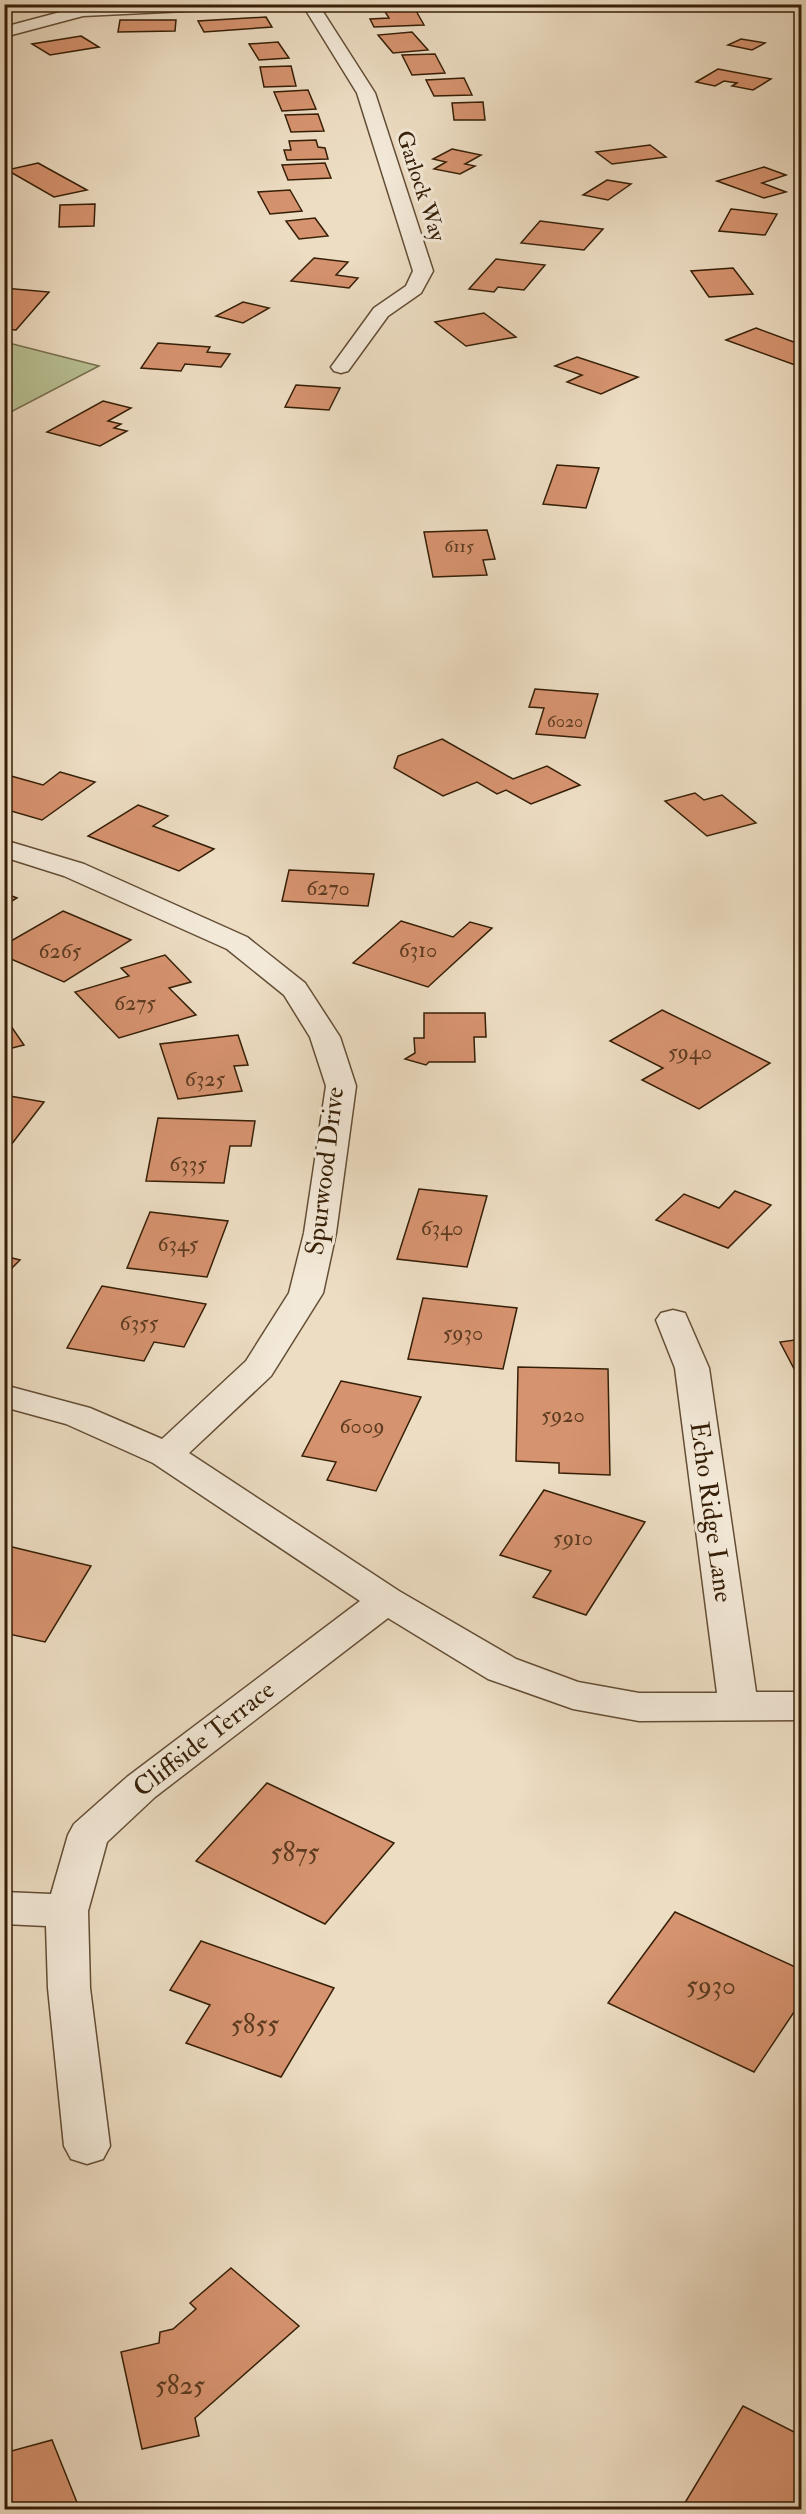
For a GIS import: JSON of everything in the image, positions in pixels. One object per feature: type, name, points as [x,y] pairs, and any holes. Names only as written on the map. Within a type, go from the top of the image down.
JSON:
[{"type":"street","points":[[4,32],[83,11],[227,4]]},
{"type":"street","name":"Garlock Way","points":[[310,4],[366,93],[423,271],[414,289],[381,312],[341,367]]},
{"type":"street","name":"Spurwood Drive","points":[[4,848],[74,870],[237,943],[295,989],[325,1037],[341,1086],[320,1233],[306,1293],[259,1368],[166,1455]]},
{"type":"street","name":"Echo Ridge Lane","points":[[673,1320],[692,1368],[738,1706]]},
{"type":"street","points":[[4,1396],[78,1416],[166,1455],[386,1600],[502,1669],[573,1695],[639,1707],[801,1706]]},
{"type":"street","name":"Cliffside Terrace","points":[[87,2146],[69,1988],[67,1911],[88,1835],[141,1786],[386,1600]]},
{"type":"street","points":[[4,1908],[67,1911]]},
{"type":"green space","points":[[5,342],[99,366],[5,415]]},
{"type":"building","points":[[415,9],[424,25],[374,27],[370,19],[389,18],[384,10]]},
{"type":"building","points":[[266,17],[272,27],[204,32],[198,21]]},
{"type":"building","points":[[120,20],[176,20],[175,31],[118,32]]},
{"type":"building","points":[[412,32],[428,50],[393,53],[378,35]]},
{"type":"building","points":[[81,36],[99,47],[50,55],[32,44]]},
{"type":"building","points":[[741,39],[765,43],[752,50],[728,45]]},
{"type":"building","points":[[278,42],[289,58],[259,60],[249,44]]},
{"type":"building","points":[[435,54],[445,73],[412,75],[402,55]]},
{"type":"building","points":[[291,66],[296,86],[264,87],[260,67]]},
{"type":"building","points":[[718,69],[771,79],[753,90],[732,86],[737,83],[724,81],[715,86],[696,82]]},
{"type":"building","points":[[464,78],[472,95],[434,96],[426,80]]},
{"type":"building","points":[[308,90],[316,109],[282,111],[274,92]]},
{"type":"building","points":[[483,102],[485,120],[454,120],[452,103]]},
{"type":"building","points":[[318,114],[324,131],[291,132],[285,115]]},
{"type":"building","points":[[316,140],[318,147],[325,148],[328,159],[287,160],[284,150],[291,150],[289,141]]},
{"type":"building","points":[[650,145],[666,157],[612,164],[596,152]]},
{"type":"building","points":[[452,149],[481,155],[465,164],[475,166],[460,174],[434,169],[446,162],[433,159]]},
{"type":"building","points":[[38,163],[87,190],[54,197],[7,170]]},
{"type":"building","points":[[325,163],[331,178],[288,180],[282,165]]},
{"type":"building","points":[[764,167],[786,175],[762,183],[786,192],[764,198],[717,181]]},
{"type":"building","points":[[607,180],[631,184],[608,200],[583,195]]},
{"type":"building","points":[[290,190],[302,211],[270,214],[258,192]]},
{"type":"building","points":[[95,204],[94,226],[59,227],[60,205]]},
{"type":"building","points":[[731,209],[777,214],[765,235],[719,231]]},
{"type":"building","points":[[315,218],[328,236],[299,239],[286,221]]},
{"type":"building","points":[[540,221],[603,229],[584,250],[521,243]]},
{"type":"building","points":[[314,258],[348,262],[336,275],[358,278],[349,288],[291,281]]},
{"type":"building","points":[[496,259],[545,265],[524,290],[498,287],[494,292],[469,289]]},
{"type":"building","points":[[733,268],[753,294],[709,297],[691,271]]},
{"type":"building","points":[[4,288],[49,292],[16,330],[4,329]]},
{"type":"building","points":[[243,302],[269,308],[243,323],[216,316]]},
{"type":"building","points":[[484,313],[516,337],[466,346],[435,322]]},
{"type":"building","points":[[756,328],[802,345],[802,363],[795,365],[726,340]]},
{"type":"building","points":[[158,343],[210,347],[207,352],[230,354],[221,367],[185,364],[181,371],[141,368]]},
{"type":"building","points":[[577,357],[638,377],[601,394],[567,382],[582,375],[555,366]]},
{"type":"building","points":[[296,385],[340,388],[329,410],[285,407]]},
{"type":"building","points":[[103,401],[131,408],[108,421],[121,424],[114,428],[127,431],[100,446],[47,432]]},
{"type":"building","points":[[557,465],[599,468],[586,508],[543,504]]},
{"type":"building","points":[[487,530],[495,559],[483,560],[487,575],[433,577],[424,532]]},
{"type":"building","points":[[535,689],[598,694],[585,738],[536,734],[544,708],[529,707]]},
{"type":"building","points":[[442,739],[513,779],[547,766],[580,785],[531,804],[506,790],[497,794],[477,782],[443,796],[394,768],[398,756]]},
{"type":"building","points":[[60,772],[95,782],[42,820],[4,809],[4,774],[43,785]]},
{"type":"building","points":[[695,793],[704,800],[722,795],[756,823],[707,836],[665,801]]},
{"type":"building","points":[[138,805],[168,816],[153,826],[214,849],[179,871],[88,836]]},
{"type":"building","points":[[289,870],[374,874],[368,906],[282,901]]},
{"type":"building","points":[[4,893],[17,898],[4,906]]},
{"type":"building","points":[[63,911],[131,940],[64,982],[4,956],[4,945]]},
{"type":"building","points":[[401,921],[453,937],[470,922],[492,928],[428,987],[353,963]]},
{"type":"building","points":[[165,955],[191,982],[169,988],[196,1015],[119,1038],[75,992],[129,976],[121,968]]},
{"type":"building","points":[[662,1010],[770,1063],[699,1109],[642,1080],[663,1068],[610,1041]]},
{"type":"building","points":[[424,1013],[485,1013],[486,1037],[474,1037],[475,1062],[429,1062],[426,1065],[405,1059],[415,1053],[414,1038],[424,1038]]},
{"type":"building","points":[[4,1016],[24,1045],[4,1050]]},
{"type":"building","points":[[238,1035],[248,1065],[234,1066],[242,1091],[178,1099],[160,1044]]},
{"type":"building","points":[[4,1095],[44,1102],[4,1154]]},
{"type":"building","points":[[158,1118],[255,1121],[251,1146],[230,1146],[224,1183],[146,1181]]},
{"type":"building","points":[[419,1189],[487,1196],[467,1267],[397,1259]]},
{"type":"building","points":[[735,1191],[771,1205],[728,1248],[656,1220],[684,1194],[719,1208]]},
{"type":"building","points":[[150,1212],[228,1221],[207,1277],[127,1268]]},
{"type":"building","points":[[4,1256],[20,1260],[4,1276]]},
{"type":"building","points":[[102,1286],[206,1304],[184,1347],[154,1342],[144,1361],[67,1348]]},
{"type":"building","points":[[423,1298],[517,1308],[503,1369],[408,1359]]},
{"type":"building","points":[[802,1339],[802,1384],[780,1342]]},
{"type":"building","points":[[518,1367],[608,1369],[610,1475],[559,1473],[559,1463],[516,1461]]},
{"type":"building","points":[[341,1381],[421,1397],[376,1491],[327,1480],[336,1462],[302,1456]]},
{"type":"building","points":[[801,1461],[802,1506],[798,1506]]},
{"type":"building","points":[[544,1490],[645,1522],[586,1615],[533,1597],[551,1571],[500,1555]]},
{"type":"building","points":[[4,1545],[91,1566],[45,1642],[4,1633]]},
{"type":"building","points":[[267,1783],[394,1843],[325,1924],[196,1861]]},
{"type":"building","points":[[675,1912],[802,1970],[802,2000],[754,2072],[608,2003]]},
{"type":"building","points":[[201,1941],[334,1988],[281,2077],[186,2043],[210,2005],[170,1990]]},
{"type":"building","points":[[231,2268],[299,2326],[195,2418],[199,2436],[142,2449],[121,2352],[159,2343],[160,2332],[173,2329],[196,2309],[190,2303]]},
{"type":"building","points":[[743,2406],[802,2436],[802,2510],[689,2510],[683,2506]]},
{"type":"building","points":[[52,2440],[80,2510],[4,2510],[4,2453]]}]
